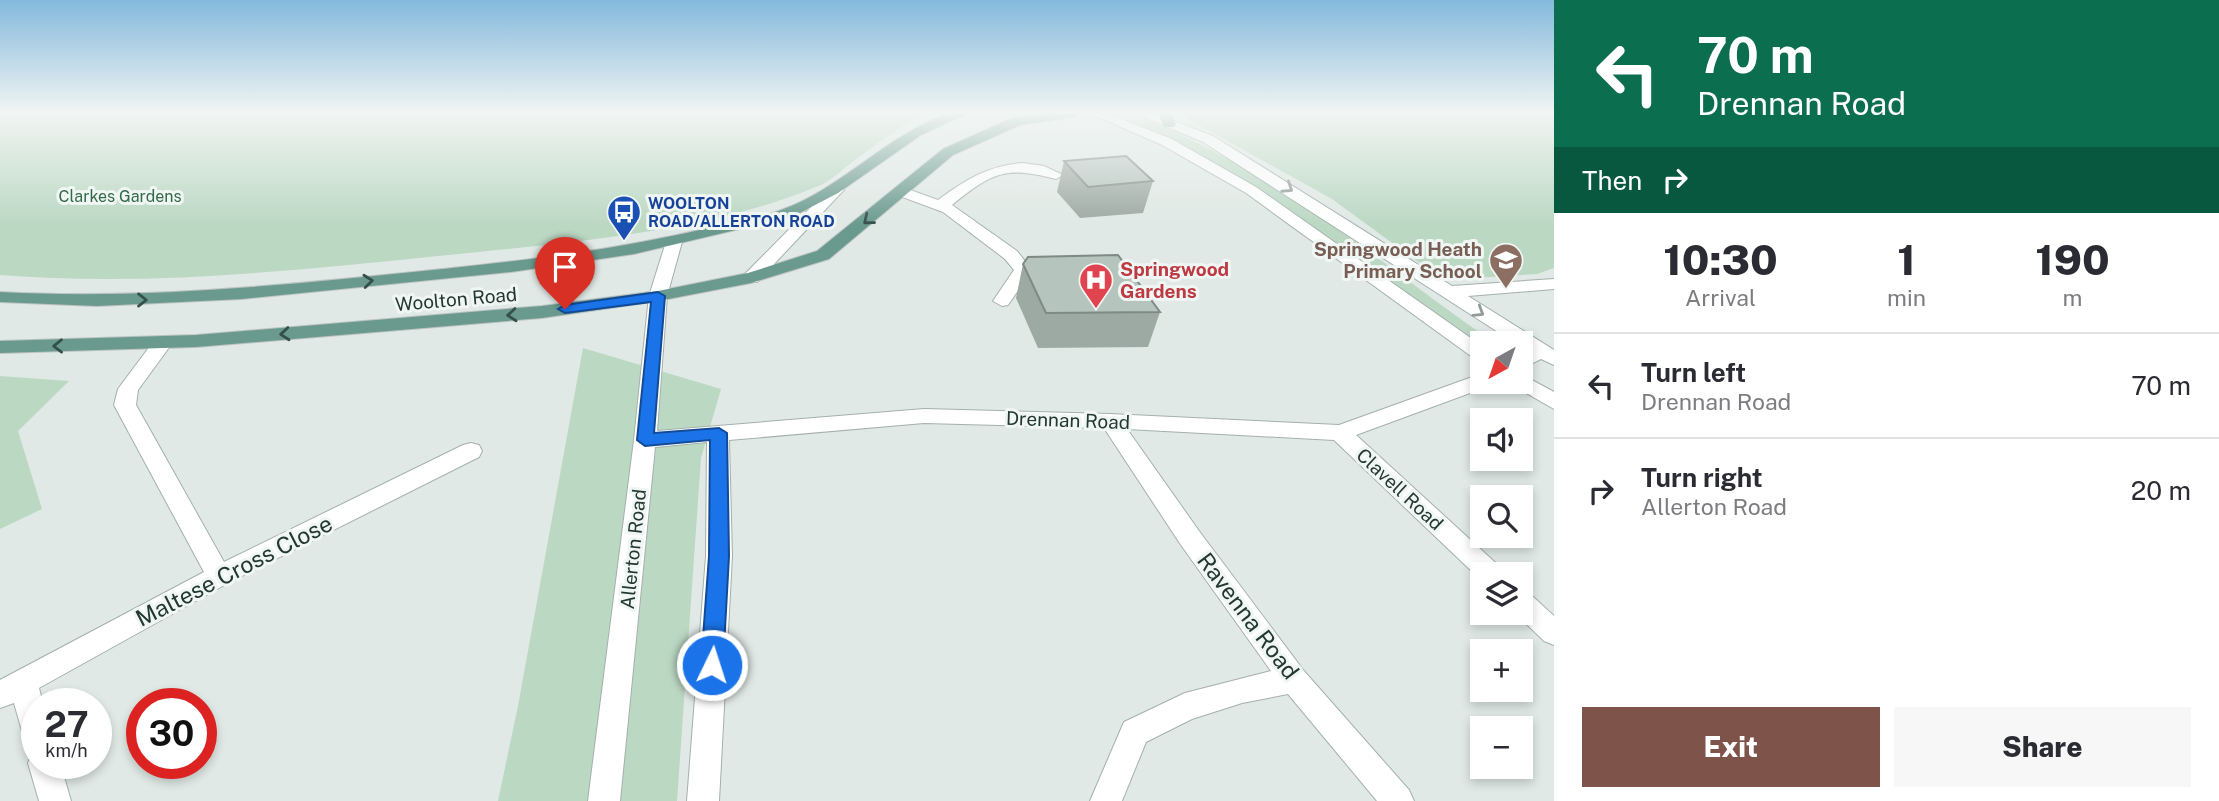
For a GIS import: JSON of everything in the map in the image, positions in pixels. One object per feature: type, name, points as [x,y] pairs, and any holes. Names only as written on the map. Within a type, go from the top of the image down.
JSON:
[{"type":"main road","name":"Woolton Road","points":[[0,297],[37,300],[155,300],[245,293],[480,271],[674,242],[789,213],[836,190],[890,150]]},
{"type":"main road","name":"Woolton Road","points":[[0,347],[243,338],[529,313],[658,296],[751,278],[823,255],[952,150]]},
{"type":"street","points":[[1182,150],[1251,190],[1470,347]]},
{"type":"street","points":[[1226,150],[1548,355]]},
{"type":"street","points":[[940,206],[992,171],[1027,166],[1056,175]]},
{"type":"street","points":[[751,278],[836,190]]},
{"type":"street","points":[[902,191],[949,209],[1011,256],[1023,270],[1002,301]]},
{"type":"street","name":"Allerton Road","points":[[604,801],[645,440],[658,296],[674,242]]},
{"type":"street","points":[[1449,292],[1554,284]]},
{"type":"street","points":[[163,342],[128,389],[125,405],[219,576]]},
{"type":"street","name":"Drennan Road","points":[[645,440],[924,416],[1111,421],[1340,433],[1470,385]]},
{"type":"street","points":[[1533,389],[1554,402]]},
{"type":"street","name":"Ravenna Road","points":[[1111,421],[1190,538],[1294,680],[1398,801]]},
{"type":"street","points":[[703,801],[719,556],[719,433]]},
{"type":"street","name":"Clavell Road","points":[[1340,433],[1478,562]]},
{"type":"street","name":"Maltese Cross Close","points":[[11,689],[219,576],[471,451]]},
{"type":"street","points":[[1533,613],[1554,633]]},
{"type":"street","points":[[1105,801],[1135,732],[1185,707],[1242,690],[1294,680]]},
{"type":"street","points":[[11,689],[21,707]]},
{"type":"street","points":[[49,779],[55,801]]},
{"type":"green space","name":"Clarkes Gardens","points":[[0,150],[868,150],[821,185],[774,202],[683,225],[587,240],[224,275],[112,279],[0,275]]},
{"type":"green space","points":[[1177,150],[1211,150],[1325,220],[1478,331],[1470,331],[1470,345],[1313,229]]},
{"type":"green space","points":[[1244,150],[1554,150],[1554,268],[1537,274],[1443,280],[1332,199]]},
{"type":"green space","points":[[583,348],[721,389],[701,458],[677,801],[498,801],[518,706]]},
{"type":"green space","points":[[0,376],[69,381],[18,431],[42,509],[0,529]]},
{"type":"building","points":[[1126,156],[1153,181],[1088,187],[1064,161]]},
{"type":"building","points":[[1118,255],[1160,312],[1046,313],[1023,264],[1028,257]]},
{"type":"place","name":"WOOLTON ROAD/ALLERTON ROAD","points":[[624,242]]},
{"type":"place","name":"Springwood Heath Primary School","points":[[1506,290]]},
{"type":"place","name":"Springwood Gardens","points":[[1096,310]]},
{"type":"route","points":[[565,309],[658,296],[645,440],[719,433],[719,556],[712,665]]}]
